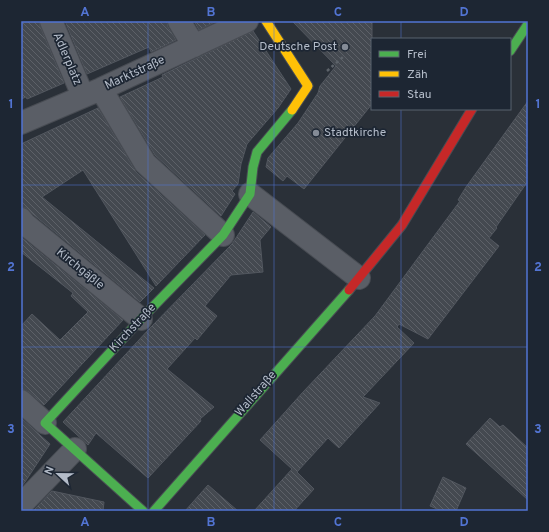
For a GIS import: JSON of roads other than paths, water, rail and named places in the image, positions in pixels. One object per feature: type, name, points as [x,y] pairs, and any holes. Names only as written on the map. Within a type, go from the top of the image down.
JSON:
[{"type":"street","name":"Adlerplatz","points":[[51,21],[92,93]]},
{"type":"street","points":[[179,21],[194,46]]},
{"type":"street","name":"Marktstraße","points":[[21,123],[92,93],[247,21]]},
{"type":"street","name":"Kirchstraße","points":[[45,423],[141,319],[223,235],[250,194],[253,166],[257,152],[288,116],[308,86],[266,21]]},
{"type":"street","points":[[511,50],[528,24]]},
{"type":"street","points":[[92,93],[145,163],[223,235]]},
{"type":"street","name":"Wallstraße","points":[[154,511],[359,278],[402,225],[471,110]]},
{"type":"street","points":[[250,194],[359,278]]},
{"type":"street","name":"Kirchgäßle","points":[[23,221],[141,319]]},
{"type":"street","points":[[21,401],[143,511]]},
{"type":"street","points":[[21,505],[75,449]]},
{"type":"place","name":"Deutsche Post","points":[[345,47]]},
{"type":"place","name":"Stadtkirche","points":[[316,133]]}]
